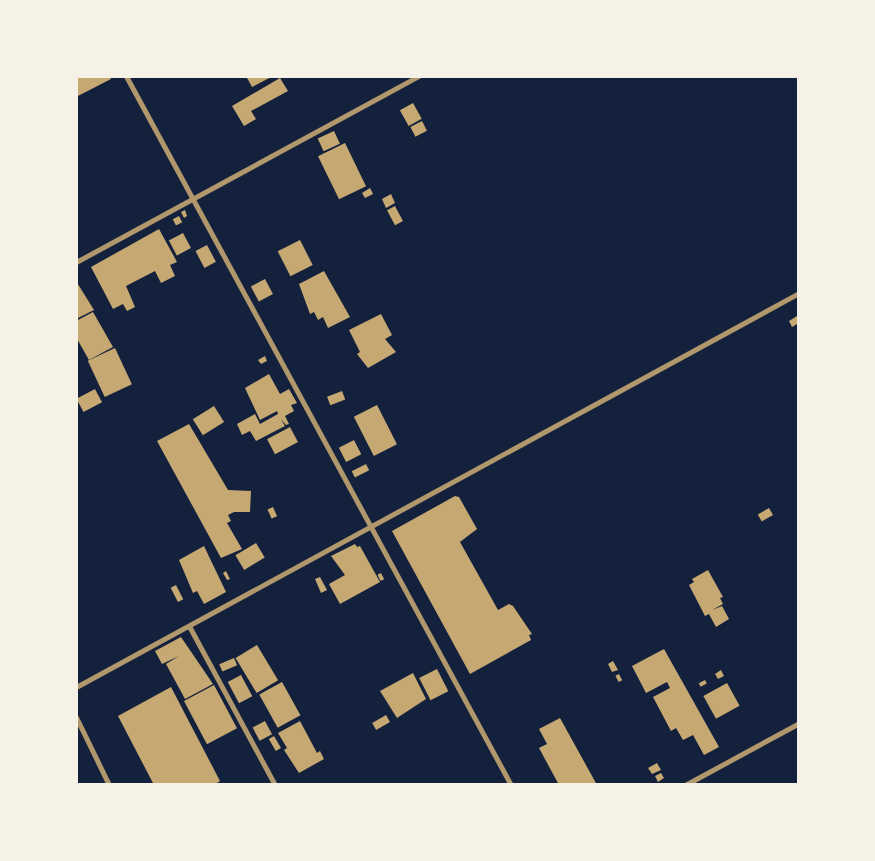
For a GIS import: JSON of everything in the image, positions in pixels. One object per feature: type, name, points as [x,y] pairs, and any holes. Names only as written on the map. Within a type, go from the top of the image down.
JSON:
[{"type":"street","points":[[126,76],[511,785]]},
{"type":"street","points":[[76,262],[194,200],[419,76]]},
{"type":"street","points":[[76,687],[799,293]]},
{"type":"street","points":[[188,626],[275,785]]},
{"type":"street","points":[[76,717],[109,785]]},
{"type":"street","points":[[685,785],[799,723]]},
{"type":"building","points":[[76,76],[109,76],[111,79],[76,97]]},
{"type":"building","points":[[246,76],[273,76],[252,87]]},
{"type":"building","points":[[280,78],[288,91],[251,111],[256,119],[244,126],[232,106]]},
{"type":"building","points":[[413,103],[422,119],[409,126],[400,110]]},
{"type":"building","points":[[422,121],[427,131],[415,137],[410,127]]},
{"type":"building","points":[[334,131],[340,144],[324,151],[318,139]]},
{"type":"building","points":[[345,143],[366,186],[339,199],[318,156]]},
{"type":"building","points":[[370,188],[373,194],[365,198],[362,193]]},
{"type":"building","points":[[391,194],[395,203],[386,208],[382,199]]},
{"type":"building","points":[[395,206],[403,221],[395,225],[387,210]]},
{"type":"building","points":[[185,210],[187,216],[184,218],[181,212]]},
{"type":"building","points":[[179,216],[182,222],[176,225],[173,219]]},
{"type":"building","points":[[159,229],[177,262],[170,265],[175,276],[161,283],[155,271],[126,286],[135,307],[127,311],[123,304],[113,309],[91,267]]},
{"type":"building","points":[[183,233],[191,248],[177,256],[169,241]]},
{"type":"building","points":[[300,240],[313,265],[290,276],[278,251]]},
{"type":"building","points":[[207,245],[216,262],[204,268],[196,251]]},
{"type":"building","points":[[324,271],[350,317],[328,328],[323,317],[318,320],[314,312],[310,314],[299,284]]},
{"type":"building","points":[[265,279],[273,294],[259,302],[251,287]]},
{"type":"building","points":[[76,281],[94,310],[76,319]]},
{"type":"building","points":[[93,312],[113,347],[89,360],[76,337],[76,321]]},
{"type":"building","points":[[381,314],[392,335],[385,339],[396,352],[368,368],[357,354],[360,352],[349,330]]},
{"type":"building","points":[[797,316],[799,323],[792,327],[789,321]]},
{"type":"building","points":[[115,348],[132,384],[105,397],[88,361]]},
{"type":"building","points":[[265,356],[267,361],[261,364],[258,360]]},
{"type":"building","points":[[269,374],[280,394],[289,389],[297,403],[291,405],[294,411],[285,416],[289,424],[286,425],[281,419],[285,426],[256,441],[250,431],[242,435],[237,424],[255,414],[260,424],[278,414],[277,411],[260,420],[245,388]]},
{"type":"building","points":[[95,389],[102,402],[84,412],[76,399]]},
{"type":"building","points":[[342,391],[345,399],[330,405],[327,397]]},
{"type":"building","points":[[377,405],[397,444],[374,456],[354,417]]},
{"type":"building","points":[[214,406],[224,422],[203,435],[193,419]]},
{"type":"building","points":[[189,424],[228,490],[251,491],[250,512],[234,512],[228,515],[231,521],[227,523],[242,549],[221,558],[157,441]]},
{"type":"building","points":[[290,427],[298,442],[275,454],[267,439]]},
{"type":"building","points":[[354,440],[361,454],[346,462],[339,448]]},
{"type":"building","points":[[366,464],[369,470],[355,478],[352,471]]},
{"type":"building","points":[[455,496],[459,497],[477,529],[460,542],[498,610],[509,604],[513,606],[532,634],[529,635],[531,640],[470,674],[392,531]]},
{"type":"building","points":[[273,507],[277,516],[272,519],[268,509]]},
{"type":"building","points":[[769,508],[773,515],[762,521],[758,514]]},
{"type":"building","points":[[256,543],[265,558],[244,570],[235,555]]},
{"type":"building","points":[[355,544],[357,547],[360,546],[380,582],[340,604],[329,584],[345,575],[331,556]]},
{"type":"building","points":[[204,546],[226,592],[204,604],[197,591],[193,593],[179,560]]},
{"type":"building","points":[[708,570],[723,597],[720,598],[723,604],[712,610],[722,606],[729,619],[716,627],[709,614],[705,616],[689,585],[694,582],[692,579]]},
{"type":"building","points":[[226,571],[230,579],[227,580],[223,573]]},
{"type":"building","points":[[381,573],[384,579],[381,581],[377,575]]},
{"type":"building","points":[[320,577],[327,590],[321,593],[315,579]]},
{"type":"building","points":[[176,585],[183,599],[178,602],[171,588]]},
{"type":"building","points":[[181,637],[213,684],[185,699],[166,664],[179,656],[162,664],[155,651]]},
{"type":"building","points":[[257,645],[278,680],[257,693],[236,658]]},
{"type":"building","points":[[664,649],[719,747],[704,755],[693,735],[683,740],[676,728],[671,731],[653,697],[670,688],[667,682],[646,693],[632,666]]},
{"type":"building","points":[[234,658],[237,665],[222,672],[219,664]]},
{"type":"building","points":[[613,661],[618,670],[612,672],[608,664]]},
{"type":"building","points":[[437,669],[448,691],[431,700],[419,678]]},
{"type":"building","points":[[721,670],[724,676],[718,679],[715,674]]},
{"type":"building","points":[[413,673],[426,699],[397,718],[380,691]]},
{"type":"building","points":[[619,674],[622,680],[619,682],[615,676]]},
{"type":"building","points":[[241,675],[252,696],[239,703],[228,682]]},
{"type":"building","points":[[705,680],[707,684],[701,687],[699,683]]},
{"type":"building","points":[[282,682],[300,715],[278,728],[259,695]]},
{"type":"building","points":[[727,683],[740,706],[716,719],[703,696]]},
{"type":"building","points":[[214,685],[237,728],[207,744],[184,701]]},
{"type":"building","points":[[171,687],[220,781],[214,785],[154,785],[118,716]]},
{"type":"building","points":[[386,715],[390,722],[376,730],[372,723]]},
{"type":"building","points":[[560,718],[597,785],[559,785],[539,748],[547,744],[539,729]]},
{"type":"building","points":[[265,721],[272,734],[260,741],[253,728]]},
{"type":"building","points":[[300,721],[317,753],[320,751],[324,759],[299,773],[284,750],[287,748],[278,733]]},
{"type":"building","points":[[274,736],[281,748],[276,751],[269,739]]},
{"type":"building","points":[[657,763],[661,770],[652,774],[648,768]]},
{"type":"building","points":[[661,773],[664,778],[658,782],[655,776]]}]
